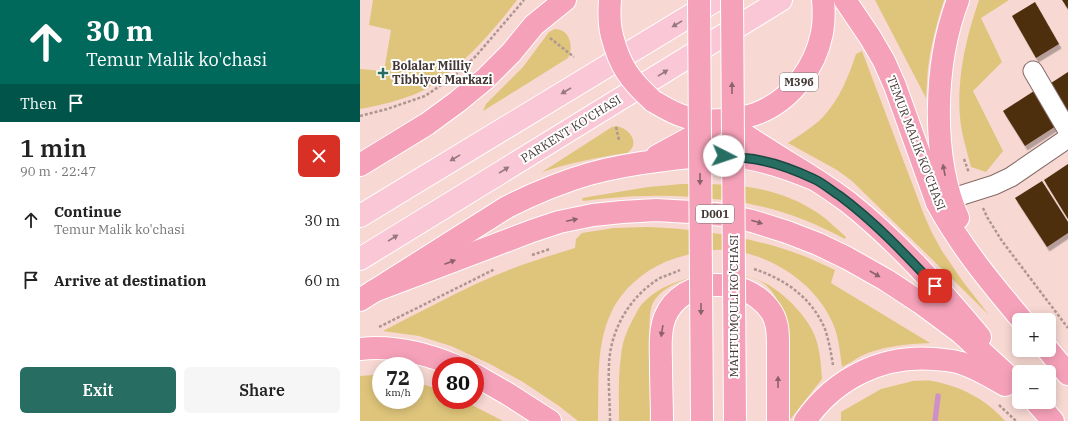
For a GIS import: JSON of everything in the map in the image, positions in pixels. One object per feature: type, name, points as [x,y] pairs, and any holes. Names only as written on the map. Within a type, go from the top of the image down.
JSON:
[{"type":"highway","points":[[360,165],[427,124],[485,79],[511,53],[553,0]]},
{"type":"highway","points":[[534,25],[566,0]]},
{"type":"highway","name":"M39б","points":[[610,0],[609,23],[612,36],[620,61],[634,83],[653,101],[669,110],[686,117],[722,121],[757,114],[773,105],[800,81],[810,67],[822,33],[824,15],[823,0]]},
{"type":"highway","points":[[699,0],[702,421]]},
{"type":"highway","name":"MAHTUMQULI KO'CHASI","points":[[732,0],[734,421]]},
{"type":"highway","name":"TEMUR MALIK KO'CHASI","points":[[845,0],[884,61],[944,201]]},
{"type":"highway","points":[[958,0],[953,12],[947,37],[940,84],[939,126],[944,169],[944,201],[957,214],[972,247],[1000,294],[1016,313]]},
{"type":"highway","name":"M39б","points":[[645,162],[722,121]]},
{"type":"highway","name":"M39б","points":[[722,121],[816,180]]},
{"type":"highway","name":"D001","points":[[367,295],[512,204],[554,186],[589,174],[645,162],[682,157],[712,156],[746,158],[767,162],[816,180],[847,202],[907,257],[944,295],[1012,374]]},
{"type":"highway","name":"D001","points":[[367,295],[532,231],[565,221],[593,215],[622,212],[670,211],[724,215],[752,221],[818,244],[886,280],[921,303],[960,332],[1012,380]]},
{"type":"highway","points":[[662,421],[661,337],[664,318],[670,308],[685,293],[706,285],[718,285],[744,290],[764,302],[775,320],[778,342],[778,421]]},
{"type":"highway","points":[[360,349],[373,347],[384,348],[406,351],[432,358]]},
{"type":"highway","points":[[1054,357],[1068,374]]},
{"type":"highway","points":[[805,421],[823,399],[847,380],[875,366],[890,362],[931,359],[951,360],[980,371],[1012,389]]},
{"type":"highway","points":[[484,380],[550,421]]},
{"type":"highway","points":[[1042,409],[1053,421]]},
{"type":"main road","points":[[360,216],[716,0]]},
{"type":"main road","name":"PARKENT KO'CHASI","points":[[360,259],[781,0]]},
{"type":"street","points":[[1033,71],[1068,131]]},
{"type":"street","points":[[944,201],[994,185],[1011,177],[1068,138]]},
{"type":"path","points":[[360,116],[387,109],[425,96],[453,77],[476,56],[524,0]]},
{"type":"path","points":[[534,25],[574,56]]},
{"type":"path","points":[[616,127],[618,140]]},
{"type":"path","points":[[994,401],[1016,421]]},
{"type":"shaded area","points":[[373,0],[517,0],[486,38],[448,74],[422,91],[407,97],[360,109],[360,69],[384,71],[391,30],[369,25]]},
{"type":"shaded area","points":[[875,0],[944,0],[930,53],[926,98]]},
{"type":"shaded area","points":[[979,0],[1009,0],[981,18],[1002,62],[973,91],[1003,151],[986,172],[971,167],[963,136],[959,102],[961,72],[966,43]]},
{"type":"shaded area","points":[[555,29],[564,32],[569,39],[571,49],[568,58],[483,111],[486,104],[523,67],[549,32]]},
{"type":"shaded area","points":[[862,51],[932,233],[942,251],[964,283],[989,315],[852,181],[837,170],[788,143],[815,124],[829,110],[843,87],[856,54]]},
{"type":"shaded area","points":[[617,126],[626,130],[632,137],[633,145],[627,153],[605,156],[542,172],[612,127]]},
{"type":"shaded area","points":[[682,184],[718,184],[769,191],[785,196],[802,203],[818,213],[846,237],[845,239],[787,213],[736,201],[666,196],[624,197],[583,201],[582,198],[648,187]]},
{"type":"shaded area","points":[[647,227],[707,232],[746,239],[785,249],[835,270],[831,283],[930,343],[904,345],[877,350],[861,356],[842,367],[834,326],[826,311],[805,285],[776,265],[744,253],[727,250],[688,254],[667,261],[649,270],[627,289],[615,305],[604,332],[599,362],[598,421],[578,421],[559,406],[523,382],[484,361],[484,357],[475,357],[451,346],[419,336],[383,331],[490,278],[526,264],[575,248],[576,239],[582,233],[614,228]]},
{"type":"shaded area","points":[[713,274],[738,275],[754,279],[739,277],[691,278],[679,282],[659,295],[652,305],[650,319],[650,421],[619,421],[619,380],[622,347],[628,329],[639,308],[652,295],[669,285],[686,279],[695,277]]},
{"type":"shaded area","points":[[760,280],[780,293],[803,317],[814,334],[818,345],[821,362],[822,379],[789,421],[787,421],[782,310],[777,299],[769,288]]},
{"type":"shaded area","points":[[372,375],[372,409],[424,409],[424,385],[432,387],[432,409],[480,409],[503,421],[360,421],[360,376]]},
{"type":"shaded area","points":[[913,381],[932,381],[953,386],[990,406],[1005,421],[841,421],[841,412],[881,389]]},
{"type":"building","points":[[1062,0],[1068,0],[1068,9]]},
{"type":"building","points":[[1035,2],[1059,44],[1036,58],[1012,16]]},
{"type":"building","points":[[1068,72],[1068,117],[1048,85]]},
{"type":"building","points":[[1034,91],[1056,126],[1025,146],[1003,111]]},
{"type":"building","points":[[1068,164],[1068,219],[1044,180]]},
{"type":"building","points":[[1042,181],[1068,222],[1068,233],[1047,247],[1015,198]]},
{"type":"waterway","points":[[935,421],[938,396]]},
{"type":"place","name":"Bolalar Milliy Tibbiyot Markazi","points":[[383,73]]},
{"type":"route","points":[[724,156],[767,162],[816,180],[847,202],[868,220],[888,238],[935,286]]}]
